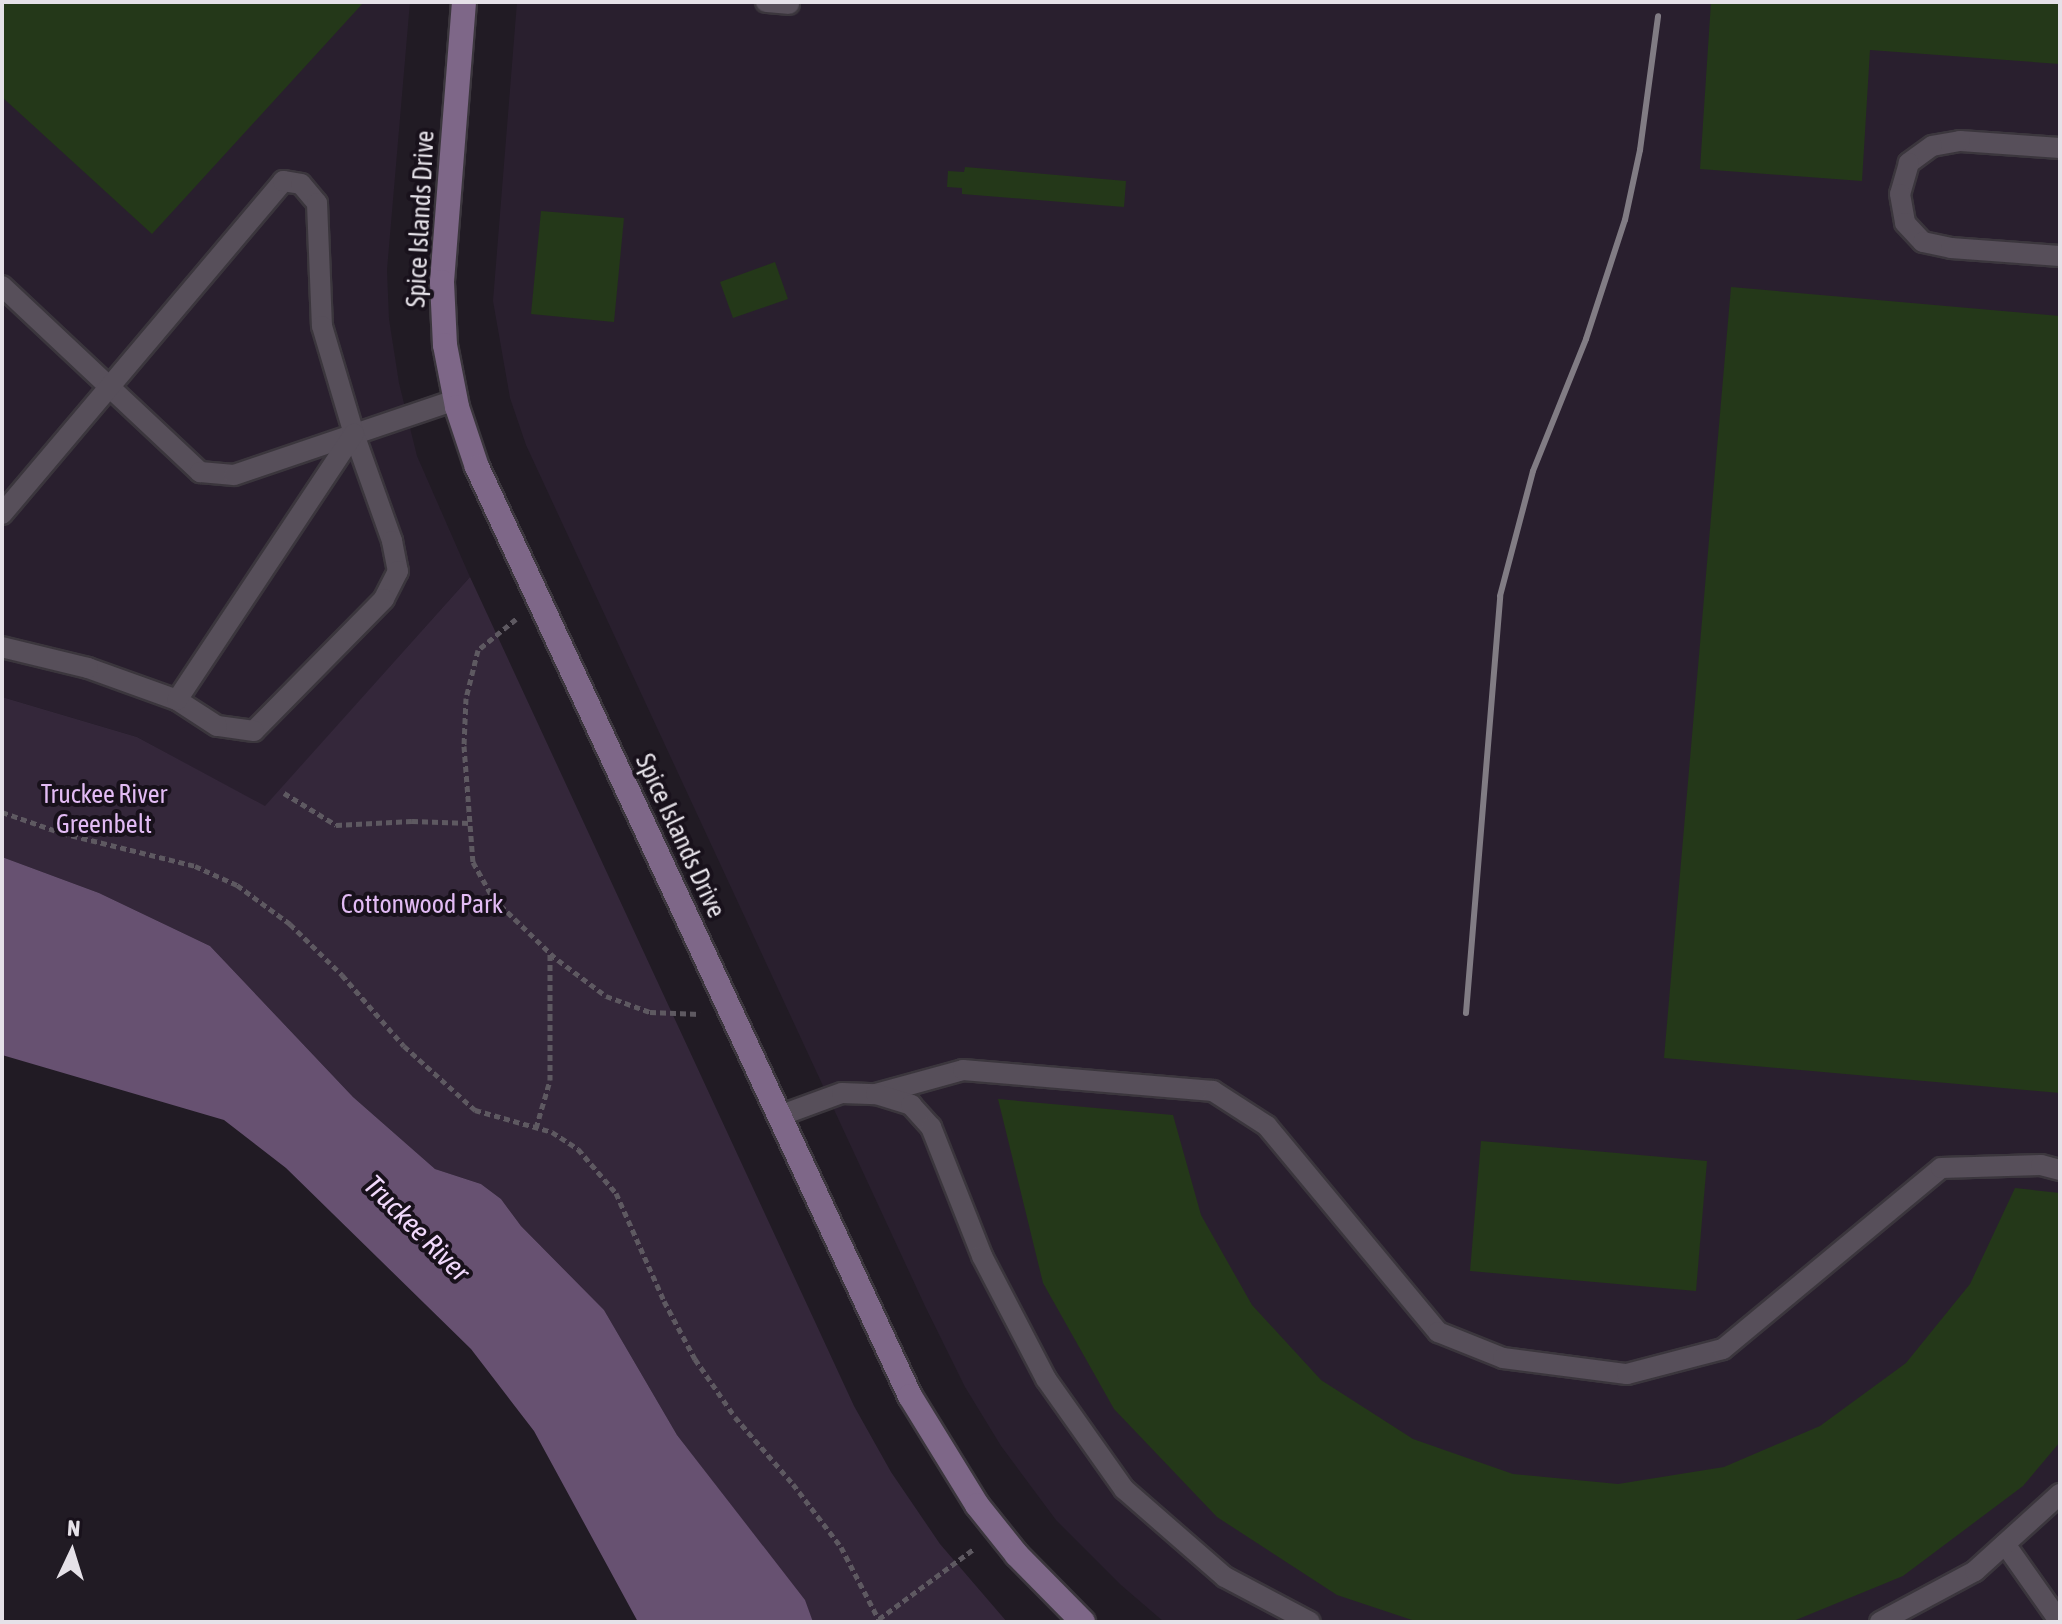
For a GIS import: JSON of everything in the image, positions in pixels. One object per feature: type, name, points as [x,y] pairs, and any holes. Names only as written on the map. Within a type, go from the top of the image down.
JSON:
[{"type":"street","name":"Spice Islands Drive","points":[[464,2],[442,282],[445,345],[455,400],[477,467],[910,1396],[948,1462],[998,1531],[1060,1601],[1083,1622]]},
{"type":"lane","points":[[766,2],[789,4]]},
{"type":"lane","points":[[2060,148],[1960,141],[1932,146],[1909,163],[1900,194],[1905,223],[1923,242],[1951,248],[2060,256]]},
{"type":"lane","points":[[2,514],[283,181],[301,184],[317,203],[322,326],[354,434],[392,541],[398,571],[384,599],[254,731],[217,726],[177,700],[88,668],[2,647]]},
{"type":"lane","points":[[2,286],[200,472],[234,475],[455,400]]},
{"type":"lane","points":[[177,700],[354,434]]},
{"type":"lane","points":[[876,1094],[963,1070],[1213,1091],[1267,1126],[1438,1332],[1503,1358],[1627,1374],[1723,1349],[1941,1168],[2041,1165],[2060,1170]]},
{"type":"lane","points":[[779,1116],[842,1093],[876,1094],[911,1105],[931,1127],[982,1256],[1046,1379],[1124,1489],[1225,1577],[1310,1622]]},
{"type":"lane","points":[[1880,1622],[1975,1571],[2060,1494]]},
{"type":"lane","points":[[2005,1544],[2060,1622]]},
{"type":"path","points":[[538,600],[478,650],[470,675],[464,746],[473,862],[493,898],[554,957],[606,996],[650,1012],[732,1015]]},
{"type":"path","points":[[284,793],[336,825],[412,821],[470,823]]},
{"type":"path","points":[[2,812],[62,833],[195,866],[237,885],[290,924],[342,975],[404,1046],[475,1110],[552,1132],[578,1149],[616,1193],[664,1301],[695,1359],[735,1417],[793,1484],[841,1547],[880,1620],[998,1531]]},
{"type":"path","points":[[536,1128],[550,1080],[550,954],[554,957]]},
{"type":"shaded area","points":[[2,2],[410,2],[387,270],[389,319],[399,383],[417,456],[470,577],[265,807],[137,737],[2,697]]},
{"type":"shaded area","points":[[517,2],[2060,2],[2060,1606],[2038,1622],[1164,1622],[1121,1585],[1056,1520],[1001,1446],[965,1387],[925,1306],[526,445],[510,398],[493,301]]},
{"type":"green space","name":"Cottonwood Park","points":[[470,577],[854,1406],[891,1472],[940,1544],[1007,1622],[813,1622],[804,1600],[677,1435],[604,1310],[521,1226],[501,1199],[481,1184],[435,1169],[353,1097],[210,946],[99,893],[2,857],[2,697],[137,737],[265,806]]},
{"type":"water","name":"Truckee River","points":[[2,857],[99,893],[210,946],[353,1097],[435,1169],[481,1184],[501,1199],[521,1226],[604,1310],[677,1435],[805,1600],[813,1622],[638,1622],[534,1431],[471,1349],[286,1168],[224,1120],[2,1055]]},
{"type":"building","points":[[2,2],[364,2],[152,234],[2,97]]},
{"type":"building","points":[[1711,2],[2060,2],[2060,64],[1870,50],[1862,181],[1700,169]]},
{"type":"building","points":[[965,167],[1126,181],[1124,207],[962,194],[962,188],[947,187],[948,171],[964,172]]},
{"type":"building","points":[[541,211],[624,218],[614,322],[531,314]]},
{"type":"building","points":[[775,262],[788,299],[733,318],[720,282]]},
{"type":"building","points":[[1731,287],[2060,316],[2060,1093],[1664,1058]]},
{"type":"building","points":[[998,1099],[1173,1115],[1201,1215],[1252,1305],[1321,1380],[1413,1439],[1513,1474],[1618,1484],[1724,1467],[1820,1426],[1906,1363],[1970,1284],[2015,1188],[2060,1193],[2060,1442],[2023,1486],[1903,1576],[1791,1622],[1418,1622],[1337,1595],[1217,1517],[1114,1409],[1043,1283]]},
{"type":"building","points":[[1481,1141],[1707,1161],[1696,1291],[1470,1271]]},
{"type":"railway","points":[[1466,1013],[1500,596],[1533,471],[1586,339],[1625,220],[1640,150],[1658,16]]},
{"type":"park label","name":"Truckee River Greenbelt","points":[[104,810]]}]
